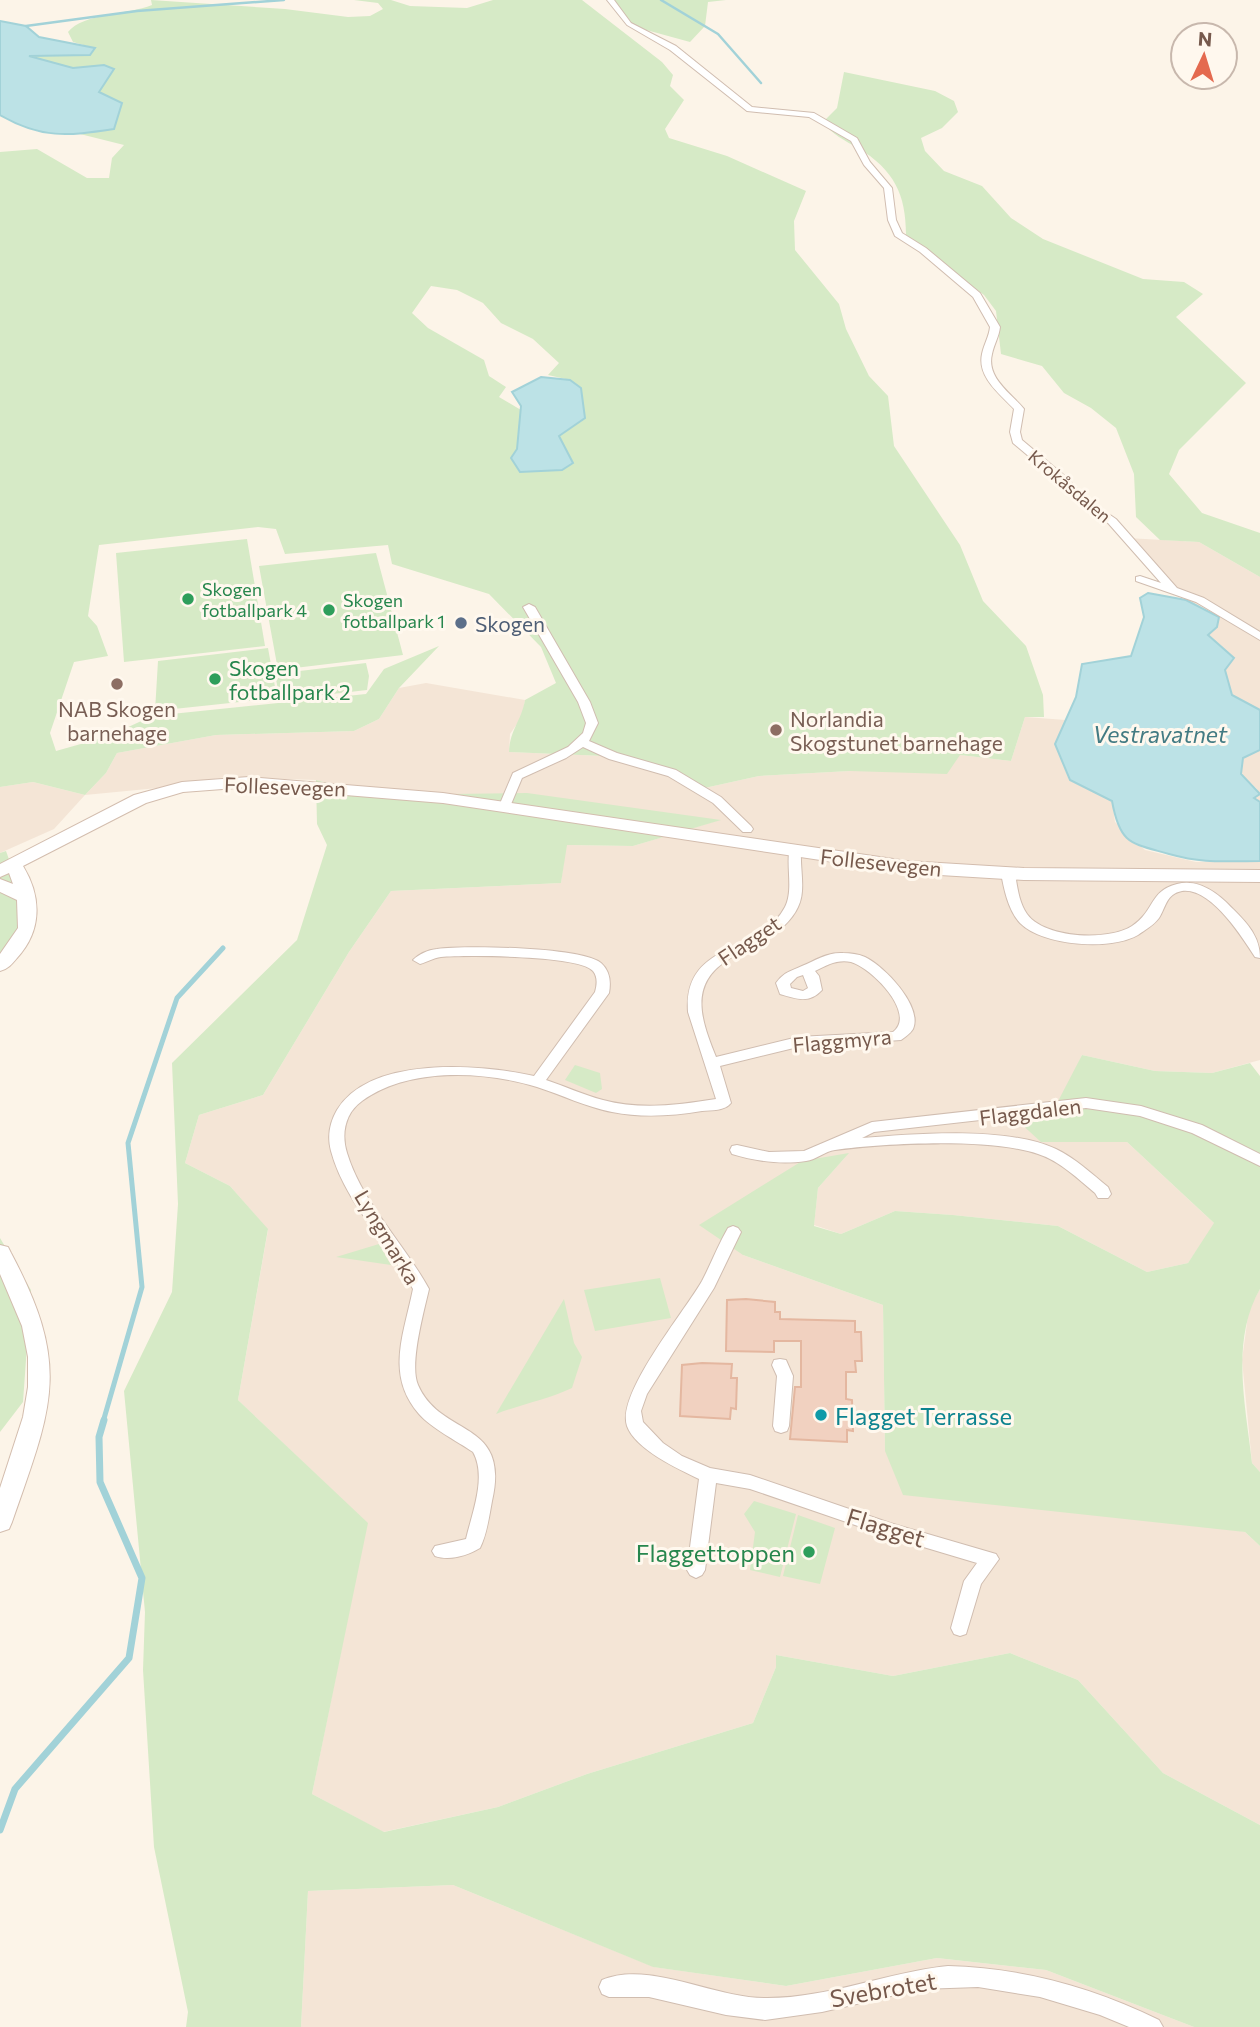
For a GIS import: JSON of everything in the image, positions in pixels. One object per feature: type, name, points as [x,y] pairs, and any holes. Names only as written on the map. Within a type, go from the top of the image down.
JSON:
[{"type":"main road","name":"Follesevegen","points":[[6,868],[120,807],[161,793],[205,784],[249,782],[314,785],[505,806],[795,853],[907,867],[1008,873],[1260,876]]},
{"type":"main road","points":[[0,965],[26,935],[30,912],[22,880],[6,868]]},
{"type":"main road","points":[[0,885],[26,897]]},
{"type":"main road","points":[[0,1253],[34,1319],[41,1363],[37,1409],[0,1522]]},
{"type":"street","name":"Krokåsdalen","points":[[610,0],[629,24],[673,48],[750,109],[811,116],[853,140],[867,163],[888,188],[892,220],[898,234],[923,250],[977,295],[988,310],[995,327],[987,353],[988,371],[992,380],[1018,410],[1019,420],[1015,432],[1017,441],[1084,502],[1112,522],[1172,588]]},
{"type":"street","name":"Krokåsdalen","points":[[1140,579],[1172,588],[1221,611],[1260,637]]},
{"type":"street","points":[[505,806],[517,776],[581,742],[592,723],[584,702],[529,607]]},
{"type":"street","points":[[581,742],[613,756],[672,773],[718,800],[747,829]]},
{"type":"street","name":"Flagget","points":[[724,1103],[695,1013],[699,980],[710,966],[785,918],[795,894],[792,868],[795,853]]},
{"type":"street","points":[[1008,873],[1017,906],[1025,920],[1046,932],[1086,939],[1122,937],[1152,916],[1164,895],[1175,889],[1191,889],[1210,894],[1222,903],[1260,954]]},
{"type":"street","points":[[420,960],[438,953],[498,954],[580,960],[597,968],[604,978],[602,993],[537,1082]]},
{"type":"street","name":"Flaggmyra","points":[[713,1063],[798,1042],[896,1037],[904,1034],[909,1026],[909,1012],[876,973],[862,961],[838,957],[805,970]]},
{"type":"street","name":"Lyngmarka","points":[[441,1550],[465,1548],[474,1543],[487,1488],[485,1458],[479,1447],[426,1411],[410,1387],[407,1361],[421,1289],[346,1168],[337,1140],[338,1121],[347,1106],[360,1094],[397,1078],[459,1073],[537,1082],[605,1106],[622,1109],[678,1111],[724,1103]]},
{"type":"street","name":"Flaggdalen","points":[[836,1145],[851,1135],[872,1127],[1086,1103],[1141,1111],[1197,1129],[1260,1161]]},
{"type":"street","name":"Flaggdalen","points":[[737,1150],[791,1158],[836,1145],[934,1142],[1021,1144],[1060,1158],[1103,1191],[1103,1194]]},
{"type":"street","name":"Flagget","points":[[733,1232],[708,1284],[639,1392],[633,1411],[635,1425],[657,1448],[708,1475],[750,1482],[890,1530],[990,1559],[973,1581],[960,1628]]},
{"type":"street","points":[[780,1365],[785,1376],[781,1426]]},
{"type":"street","points":[[696,1570],[708,1475]]},
{"type":"street","name":"Svebrotet","points":[[609,1987],[656,1986],[734,2005],[765,2009],[924,1979],[955,1977],[1067,1994],[1118,2011],[1152,2027]]},
{"type":"shaded area","points":[[1127,538],[1199,542],[1260,577],[1260,710],[1232,695],[1225,670],[1207,635],[1219,617],[1186,600]]},
{"type":"shaded area","points":[[426,683],[525,700],[522,717],[510,734],[509,752],[604,756],[667,773],[700,789],[759,776],[850,771],[960,755],[1011,761],[1025,717],[1066,720],[1055,744],[1069,780],[1112,801],[1115,822],[1145,850],[1196,862],[1260,861],[1260,1060],[1212,1073],[1155,1071],[1082,1055],[1041,1142],[1127,1142],[1215,1224],[1188,1263],[1147,1272],[1058,1226],[953,1215],[895,1211],[841,1234],[814,1225],[818,1188],[848,1154],[743,1255],[883,1305],[885,1451],[1245,1532],[1260,1546],[1260,1825],[1163,1773],[1078,1680],[1010,1653],[893,1676],[776,1655],[776,1667],[753,1723],[587,1774],[498,1807],[383,1832],[312,1794],[367,1523],[238,1400],[268,1230],[230,1186],[185,1163],[199,1115],[263,1095],[349,952],[391,891],[561,883],[566,845],[633,846],[719,820],[373,795],[316,780],[226,777],[168,787],[85,795],[106,773],[117,753],[216,735],[354,731],[379,719],[399,688]]},
{"type":"shaded area","points":[[1260,750],[1260,802],[1254,798],[1259,796],[1257,789],[1241,774],[1243,758]]},
{"type":"shaded area","points":[[33,782],[85,795],[54,829],[0,853],[0,787]]},
{"type":"shaded area","points":[[1260,1289],[1260,1472],[1252,1463],[1242,1360],[1249,1308]]},
{"type":"shaded area","points":[[453,1885],[654,1967],[786,1986],[937,1958],[1046,1970],[1194,2027],[301,2027],[308,1891]]},
{"type":"green space","points":[[151,0],[285,9],[348,17],[370,16],[383,9],[378,3],[354,0],[391,0],[410,6],[467,8],[493,0],[582,0],[662,62],[673,75],[670,86],[684,100],[665,129],[669,138],[727,156],[806,191],[794,221],[795,250],[839,304],[846,329],[869,376],[888,396],[894,446],[960,545],[983,601],[1026,646],[1043,695],[1044,717],[1025,717],[1011,761],[960,755],[947,774],[850,771],[759,776],[700,789],[667,773],[604,756],[509,752],[511,737],[525,700],[556,683],[541,647],[489,594],[392,564],[388,545],[285,554],[276,529],[258,527],[99,545],[88,616],[97,626],[108,656],[74,662],[50,733],[56,751],[109,736],[152,716],[366,694],[384,669],[439,646],[399,688],[379,719],[354,731],[216,735],[117,753],[106,773],[85,795],[33,782],[0,787],[0,152],[37,149],[87,178],[109,178],[112,158],[124,145],[80,134],[84,134],[99,92],[104,65],[73,68],[27,56],[94,48],[73,42],[68,32],[84,21],[152,5]],"holes":[[[431,286],[457,290],[483,303],[501,323],[533,339],[559,363],[548,375],[570,380],[581,389],[585,418],[559,436],[573,462],[517,449],[521,410],[499,397],[506,387],[489,376],[484,360],[428,328],[412,313]]]},
{"type":"green space","points":[[615,0],[726,0],[708,2],[705,26],[690,42],[639,28],[617,14]]},
{"type":"green space","points":[[844,72],[935,91],[954,101],[958,112],[942,128],[921,138],[925,151],[944,171],[982,186],[1011,218],[1043,239],[1143,279],[1184,282],[1203,294],[1176,317],[1246,383],[1179,450],[1169,474],[1202,513],[1260,533],[1260,577],[1199,542],[1160,540],[1136,517],[1134,474],[1116,428],[1091,408],[1064,393],[1042,366],[1001,354],[996,311],[984,295],[906,235],[904,207],[889,174],[870,156],[839,137],[823,122],[837,108]]},
{"type":"green space","name":"Skogen fotballpark 4","points":[[247,539],[265,646],[124,662],[116,553]]},
{"type":"green space","name":"Skogen fotballpark 1","points":[[376,553],[403,655],[278,670],[259,566]]},
{"type":"green space","name":"Skogen fotballpark 2","points":[[268,648],[277,698],[155,711],[158,661]]},
{"type":"green space","points":[[366,663],[369,676],[367,690],[280,700],[275,674]]},
{"type":"green space","points":[[316,780],[373,795],[527,793],[721,820],[633,846],[567,845],[561,883],[391,891],[349,952],[263,1095],[199,1115],[185,1163],[230,1186],[268,1229],[238,1400],[368,1523],[312,1794],[384,1832],[498,1807],[587,1774],[753,1723],[776,1667],[776,1655],[893,1676],[1010,1653],[1078,1680],[1163,1773],[1260,1825],[1260,2027],[1194,2027],[1046,1970],[937,1958],[786,1986],[653,1967],[453,1885],[308,1891],[301,2027],[186,2027],[188,2012],[154,1847],[143,1670],[145,1612],[124,1391],[172,1292],[178,1204],[172,1063],[297,940],[327,845],[317,824]]},
{"type":"green space","points":[[6,851],[33,927],[0,966],[0,853]]},
{"type":"green space","points":[[1082,1055],[1155,1071],[1212,1073],[1250,1063],[1260,1076],[1260,1289],[1245,1330],[1242,1374],[1252,1463],[1260,1472],[1260,1546],[1245,1532],[903,1495],[885,1451],[883,1305],[743,1255],[699,1225],[802,1161],[849,1153],[818,1188],[814,1226],[841,1234],[895,1211],[953,1215],[1058,1226],[1147,1272],[1188,1263],[1214,1223],[1127,1142],[1041,1142],[1008,1112],[1054,1109]]},
{"type":"green space","points":[[575,1065],[600,1073],[602,1089],[596,1093],[565,1080]]},
{"type":"green space","points":[[0,1238],[31,1290],[23,1402],[0,1432]]},
{"type":"green space","points":[[379,1244],[391,1265],[336,1257]]},
{"type":"green space","points":[[660,1278],[671,1318],[595,1331],[584,1290]]},
{"type":"green space","points":[[564,1299],[574,1343],[582,1357],[572,1388],[496,1414]]},
{"type":"green space","name":"Flaggettoppen","points":[[754,1501],[796,1514],[780,1577],[750,1570],[755,1532],[744,1514]]},
{"type":"green space","name":"Flaggettoppen","points":[[798,1515],[835,1528],[820,1584],[783,1576]]},
{"type":"water","points":[[0,21],[26,26],[39,37],[95,48],[90,55],[29,56],[73,68],[104,65],[114,69],[99,92],[122,103],[114,129],[55,134],[29,128],[0,115]]},
{"type":"water","points":[[541,377],[570,380],[581,388],[585,418],[559,436],[573,463],[562,470],[520,472],[511,458],[517,449],[521,406],[512,392]]},
{"type":"water","name":"Vestravatnet","points":[[1148,593],[1186,600],[1219,617],[1217,627],[1208,635],[1234,658],[1225,670],[1232,695],[1260,710],[1260,750],[1243,758],[1241,774],[1260,794],[1254,798],[1260,802],[1260,861],[1193,859],[1136,844],[1129,840],[1119,826],[1112,801],[1070,780],[1055,744],[1076,697],[1082,664],[1131,656],[1144,617],[1140,598]]},
{"type":"building","points":[[727,1300],[775,1302],[775,1312],[780,1312],[780,1319],[855,1321],[855,1332],[861,1332],[862,1361],[855,1361],[856,1372],[846,1372],[846,1399],[852,1400],[853,1431],[847,1430],[847,1442],[790,1439],[795,1387],[801,1387],[801,1341],[774,1341],[774,1352],[726,1351]]},
{"type":"building","points":[[732,1364],[731,1378],[737,1378],[736,1409],[731,1408],[730,1419],[680,1416],[682,1365]]},
{"type":"waterway","points":[[26,26],[137,11],[284,0]]},
{"type":"waterway","points":[[661,0],[718,34],[761,83]]},
{"type":"waterway","points":[[103,1422],[142,1287],[128,1143],[177,998],[223,948]]},
{"type":"waterway","points":[[0,1830],[15,1789],[129,1658],[142,1578],[100,1482],[99,1437],[104,1420]]},
{"type":"place","name":"Skogen fotballpark 4","points":[[188,599]]},
{"type":"place","name":"Skogen fotballpark 1","points":[[329,610]]},
{"type":"place","name":"Skogen","points":[[461,623]]},
{"type":"place","name":"Skogen fotballpark 2","points":[[215,679]]},
{"type":"place","name":"NAB Skogen barnehage","points":[[117,684]]},
{"type":"place","name":"Norlandia Skogstunet barnehage","points":[[776,730]]},
{"type":"place","name":"Flagget Terrasse","points":[[821,1415]]},
{"type":"place","name":"Flaggettoppen","points":[[809,1552]]}]
